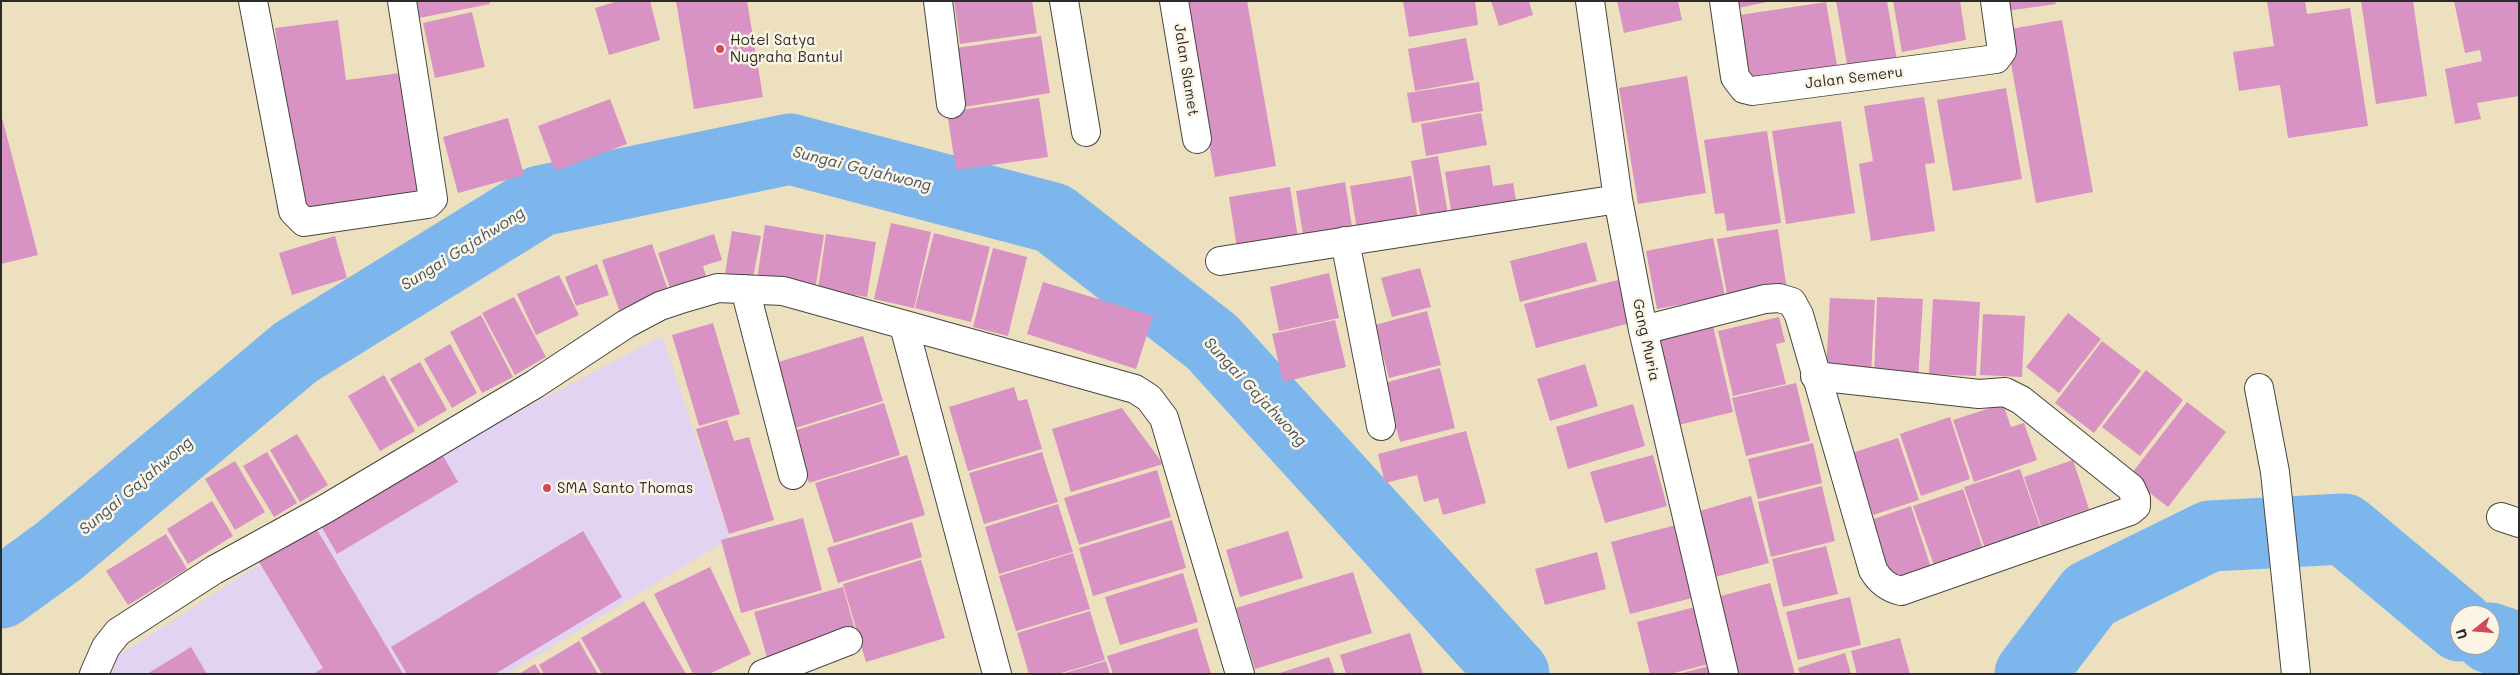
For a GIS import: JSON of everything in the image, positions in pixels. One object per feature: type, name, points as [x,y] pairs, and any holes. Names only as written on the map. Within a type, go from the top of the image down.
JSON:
[{"type":"street","points":[[253,1],[293,211],[304,222],[428,204],[433,199],[402,1]]},
{"type":"street","points":[[938,1],[951,104]]},
{"type":"street","points":[[1064,1],[1086,132]]},
{"type":"street","name":"Jalan Slamet","points":[[1174,1],[1197,139]]},
{"type":"street","name":"Gang Muria","points":[[1590,1],[1618,199],[1643,330],[1724,674]]},
{"type":"street","name":"Jalan Semeru","points":[[1724,1],[1734,77],[1744,89],[1752,91],[1996,60],[2002,51],[1995,1]]},
{"type":"street","points":[[1220,261],[1618,199]]},
{"type":"street","points":[[1345,241],[1381,426]]},
{"type":"street","points":[[94,674],[106,647],[118,632],[214,570],[325,508],[535,384],[626,324],[660,306],[718,288],[783,291],[1135,389],[1149,398],[1164,418],[1240,674]]},
{"type":"street","points":[[745,289],[793,475]]},
{"type":"street","points":[[1643,330],[1765,299],[1780,298],[1792,302],[1799,315],[1815,376],[1873,570],[1885,586],[1901,592],[2130,512],[2136,506],[2136,499],[2132,488],[2021,400],[2005,392],[1979,394],[1815,376]]},
{"type":"street","points":[[904,326],[997,674]]},
{"type":"street","points":[[2260,388],[2275,472],[2296,674]]},
{"type":"street","points":[[763,674],[782,665],[848,641]]},
{"type":"shaded area","name":"SMA Santo Thomas","points":[[662,336],[730,538],[507,674],[112,674],[118,656],[320,525],[442,452]]},
{"type":"building","points":[[416,1],[489,1],[490,4],[419,18]]},
{"type":"building","points":[[618,1],[650,1],[660,40],[609,55],[595,8]]},
{"type":"building","name":"Hotel Satya Nugraha Bantul","points":[[676,1],[747,1],[763,97],[694,109]]},
{"type":"building","points":[[954,1],[1032,1],[1037,33],[960,44]]},
{"type":"building","points":[[1184,1],[1247,1],[1276,166],[1215,177]]},
{"type":"building","points":[[1403,1],[1475,1],[1478,25],[1409,37]]},
{"type":"building","points":[[1491,1],[1529,1],[1533,15],[1499,26]]},
{"type":"building","points":[[1617,1],[1678,1],[1682,20],[1624,33]]},
{"type":"building","points":[[1731,1],[1767,1],[1767,2],[1733,9]]},
{"type":"building","points":[[1836,1],[1887,1],[1897,61],[1848,70]]},
{"type":"building","points":[[1893,1],[1960,1],[1966,40],[1902,52]]},
{"type":"building","points":[[1998,1],[2055,1],[2056,4],[1999,12]]},
{"type":"building","points":[[2267,1],[2305,1],[2307,14],[2350,8],[2368,126],[2288,138],[2280,85],[2239,91],[2233,52],[2274,46]]},
{"type":"building","points":[[2361,1],[2413,1],[2427,96],[2376,104]]},
{"type":"building","points":[[2454,1],[2519,1],[2519,96],[2477,103],[2481,119],[2455,124],[2445,69],[2482,61],[2480,50],[2465,53]]},
{"type":"building","points":[[1826,2],[1838,71],[1751,84],[1740,15]]},
{"type":"building","points":[[472,12],[485,67],[435,78],[423,23]]},
{"type":"building","points":[[338,20],[346,80],[409,72],[426,197],[300,214],[275,28]]},
{"type":"building","points":[[2062,20],[2093,192],[2036,203],[2005,30]]},
{"type":"building","points":[[1041,36],[1050,93],[958,108],[949,49]]},
{"type":"building","points":[[1466,38],[1474,80],[1415,91],[1408,49]]},
{"type":"building","points":[[1687,76],[1706,193],[1638,204],[1619,88]]},
{"type":"building","points":[[1479,82],[1483,111],[1412,123],[1407,93]]},
{"type":"building","points":[[2006,88],[2022,179],[1953,191],[1937,100]]},
{"type":"building","points":[[1924,97],[1935,163],[1925,164],[1935,231],[1871,241],[1859,164],[1873,161],[1864,106]]},
{"type":"building","points":[[1039,98],[1048,157],[956,170],[947,112]]},
{"type":"building","points":[[610,99],[627,144],[555,171],[538,126]]},
{"type":"building","points":[[1481,113],[1487,145],[1426,156],[1421,124]]},
{"type":"building","points":[[1,114],[38,255],[1,264]]},
{"type":"building","points":[[508,118],[524,175],[458,193],[443,137]]},
{"type":"building","points":[[1841,121],[1855,213],[1786,224],[1772,131]]},
{"type":"building","points":[[1767,131],[1781,223],[1727,231],[1724,213],[1715,214],[1704,140]]},
{"type":"building","points":[[1438,156],[1449,220],[1422,225],[1411,161]]},
{"type":"building","points":[[1490,165],[1493,186],[1513,183],[1518,212],[1453,223],[1445,172]]},
{"type":"building","points":[[1411,176],[1419,226],[1358,236],[1350,186]]},
{"type":"building","points":[[1345,182],[1353,233],[1304,241],[1296,191]]},
{"type":"building","points":[[1290,187],[1298,238],[1237,248],[1229,197]]},
{"type":"building","points":[[891,223],[931,232],[914,308],[874,299]]},
{"type":"building","points":[[765,225],[824,235],[815,290],[757,280]]},
{"type":"building","points":[[1778,229],[1787,290],[1728,300],[1717,239]]},
{"type":"building","points":[[732,231],[761,236],[753,278],[725,273]]},
{"type":"building","points":[[934,233],[990,247],[971,322],[915,308]]},
{"type":"building","points":[[714,234],[722,260],[703,266],[707,279],[671,291],[658,253]]},
{"type":"building","points":[[826,234],[876,242],[867,297],[818,289]]},
{"type":"building","points":[[335,236],[347,278],[292,295],[279,253]]},
{"type":"building","points":[[1713,238],[1725,296],[1657,309],[1646,251]]},
{"type":"building","points":[[1586,242],[1597,281],[1520,302],[1510,261]]},
{"type":"building","points":[[652,244],[669,293],[619,310],[602,260]]},
{"type":"building","points":[[993,248],[1027,257],[1008,336],[973,327]]},
{"type":"building","points":[[597,264],[609,295],[576,306],[565,277]]},
{"type":"building","points":[[1420,268],[1431,307],[1392,317],[1381,278]]},
{"type":"building","points":[[1329,273],[1339,318],[1279,331],[1270,287]]},
{"type":"building","points":[[559,275],[579,315],[536,335],[517,294]]},
{"type":"building","points":[[1618,280],[1630,323],[1536,348],[1524,304]]},
{"type":"building","points":[[1043,282],[1153,316],[1136,369],[1027,334]]},
{"type":"building","points":[[514,297],[546,357],[515,375],[482,313]]},
{"type":"building","points":[[1877,297],[1923,299],[1918,380],[1874,377]]},
{"type":"building","points":[[1830,298],[1875,300],[1871,374],[1826,371]]},
{"type":"building","points":[[1933,299],[1980,302],[1976,376],[1929,374]]},
{"type":"building","points":[[1427,311],[1441,365],[1389,378],[1375,325]]},
{"type":"building","points":[[2068,313],[2101,339],[2059,393],[2026,367]]},
{"type":"building","points":[[1983,314],[2025,316],[2022,377],[1980,375]]},
{"type":"building","points":[[481,315],[513,377],[482,393],[450,332]]},
{"type":"building","points":[[1779,317],[1785,342],[1776,344],[1786,384],[1733,396],[1718,331]]},
{"type":"building","points":[[1335,320],[1346,367],[1283,382],[1272,334]]},
{"type":"building","points":[[713,323],[740,414],[699,426],[672,335]]},
{"type":"building","points":[[1713,326],[1733,412],[1674,426],[1654,340]]},
{"type":"building","points":[[863,336],[883,401],[792,429],[772,364]]},
{"type":"building","points":[[2102,341],[2141,371],[2094,433],[2055,403]]},
{"type":"building","points":[[450,344],[477,393],[452,408],[424,359]]},
{"type":"building","points":[[420,362],[447,410],[418,427],[390,379]]},
{"type":"building","points":[[1585,364],[1598,406],[1550,421],[1537,379]]},
{"type":"building","points":[[1440,368],[1455,428],[1400,442],[1384,383]]},
{"type":"building","points":[[2146,370],[2183,400],[2140,456],[2102,427]]},
{"type":"building","points":[[384,375],[415,431],[380,451],[348,396]]},
{"type":"building","points":[[1796,383],[1810,441],[1746,456],[1732,398]]},
{"type":"building","points":[[1014,387],[1018,401],[1027,399],[1042,449],[968,471],[949,407]]},
{"type":"building","points":[[2187,402],[2226,432],[2168,507],[2129,477]]},
{"type":"building","points":[[884,403],[900,455],[809,483],[793,431]]},
{"type":"building","points":[[1633,404],[1645,446],[1568,469],[1556,427]]},
{"type":"building","points":[[2003,404],[2011,427],[2024,423],[2037,460],[1974,482],[1953,420]]},
{"type":"building","points":[[1122,408],[1163,464],[1071,492],[1052,429]]},
{"type":"building","points":[[1950,417],[1970,479],[1921,496],[1900,434]]},
{"type":"building","points":[[727,420],[734,441],[749,437],[774,520],[729,534],[696,429]]},
{"type":"building","points":[[1466,431],[1486,503],[1443,515],[1438,498],[1424,502],[1417,475],[1385,483],[1378,454]]},
{"type":"building","points":[[297,434],[328,485],[300,502],[270,450]]},
{"type":"building","points":[[1898,438],[1919,500],[1873,515],[1852,453]]},
{"type":"building","points":[[1813,443],[1822,483],[1758,499],[1748,459]]},
{"type":"building","points":[[267,452],[297,503],[274,517],[243,466]]},
{"type":"building","points":[[1042,452],[1058,502],[984,524],[969,473]]},
{"type":"building","points":[[442,454],[458,482],[337,554],[321,526]]},
{"type":"building","points":[[907,455],[925,515],[834,543],[815,483]]},
{"type":"building","points":[[1653,455],[1667,506],[1605,523],[1590,472]]},
{"type":"building","points":[[2073,460],[2089,509],[2041,526],[2024,477]]},
{"type":"building","points":[[235,461],[265,512],[235,530],[205,479]]},
{"type":"building","points":[[2020,469],[2043,535],[1987,554],[1964,487]]},
{"type":"building","points":[[1157,470],[1171,517],[1079,545],[1064,498]]},
{"type":"building","points":[[1822,486],[1835,541],[1771,557],[1758,502]]},
{"type":"building","points":[[1963,489],[1985,555],[1936,571],[1913,506]]},
{"type":"building","points":[[1751,496],[1769,563],[1711,578],[1693,513]]},
{"type":"building","points":[[212,501],[233,536],[188,564],[167,529]]},
{"type":"building","points":[[1058,504],[1073,552],[999,574],[985,527]]},
{"type":"building","points":[[1911,506],[1933,574],[1893,587],[1871,520]]},
{"type":"building","points":[[803,518],[822,590],[741,613],[721,540]]},
{"type":"building","points":[[1172,520],[1186,568],[1093,596],[1079,548]]},
{"type":"building","points":[[912,522],[922,557],[838,583],[827,548]]},
{"type":"building","points":[[313,523],[403,674],[313,674],[323,668],[256,557]]},
{"type":"building","points":[[1676,525],[1696,597],[1630,614],[1611,542]]},
{"type":"building","points":[[583,531],[622,597],[495,674],[407,674],[391,647]]},
{"type":"building","points":[[1288,531],[1303,578],[1240,597],[1226,550]]},
{"type":"building","points":[[166,534],[187,569],[128,605],[106,571]]},
{"type":"building","points":[[1826,546],[1838,594],[1783,607],[1772,559]]},
{"type":"building","points":[[1597,552],[1606,589],[1545,605],[1535,569]]},
{"type":"building","points":[[1073,553],[1090,609],[1016,631],[999,576]]},
{"type":"building","points":[[921,560],[945,638],[866,662],[843,584]]},
{"type":"building","points":[[710,567],[751,654],[709,674],[693,674],[654,594]]},
{"type":"building","points":[[1353,572],[1372,633],[1255,669],[1236,608]]},
{"type":"building","points":[[1183,573],[1198,622],[1120,645],[1105,597]]},
{"type":"building","points":[[1770,583],[1795,674],[1734,674],[1713,598]]},
{"type":"building","points":[[843,587],[857,637],[768,661],[754,612]]},
{"type":"building","points":[[1850,597],[1861,645],[1798,660],[1786,612]]},
{"type":"building","points":[[644,601],[686,674],[602,674],[581,638]]},
{"type":"building","points":[[1695,607],[1709,664],[1670,674],[1650,674],[1637,622]]},
{"type":"building","points":[[1090,611],[1105,660],[1058,674],[1029,674],[1017,633]]},
{"type":"building","points":[[1197,628],[1211,674],[1113,674],[1107,656]]},
{"type":"building","points":[[1410,633],[1423,674],[1346,674],[1340,655]]},
{"type":"building","points":[[1900,638],[1910,674],[1857,674],[1851,651]]},
{"type":"building","points":[[579,641],[598,674],[544,674],[539,665]]},
{"type":"building","points":[[191,647],[207,674],[147,674]]},
{"type":"building","points":[[1845,653],[1851,674],[1800,674],[1798,668]]},
{"type":"building","points":[[1329,657],[1335,674],[1280,674],[1280,673]]},
{"type":"building","points":[[1106,661],[1110,674],[1065,674],[1065,673]]},
{"type":"building","points":[[535,664],[541,674],[519,674]]},
{"type":"building","points":[[1709,666],[1711,674],[1682,674],[1682,673]]},
{"type":"waterway","name":"Sungai Gajahwong","points":[[1,593],[59,551],[296,352],[540,201],[790,149],[1053,218],[1212,342],[1514,674]]},
{"type":"waterway","name":"Sungai Gajahwong","points":[[2030,674],[2090,595],[2210,536],[2344,529],[2450,618]]},
{"type":"waterway","name":"Sungai Gajahwong","points":[[2500,641],[2519,648]]},
{"type":"place","name":"Hotel Satya Nugraha Bantul","points":[[720,49]]},
{"type":"place","name":"SMA Santo Thomas","points":[[547,488]]}]
